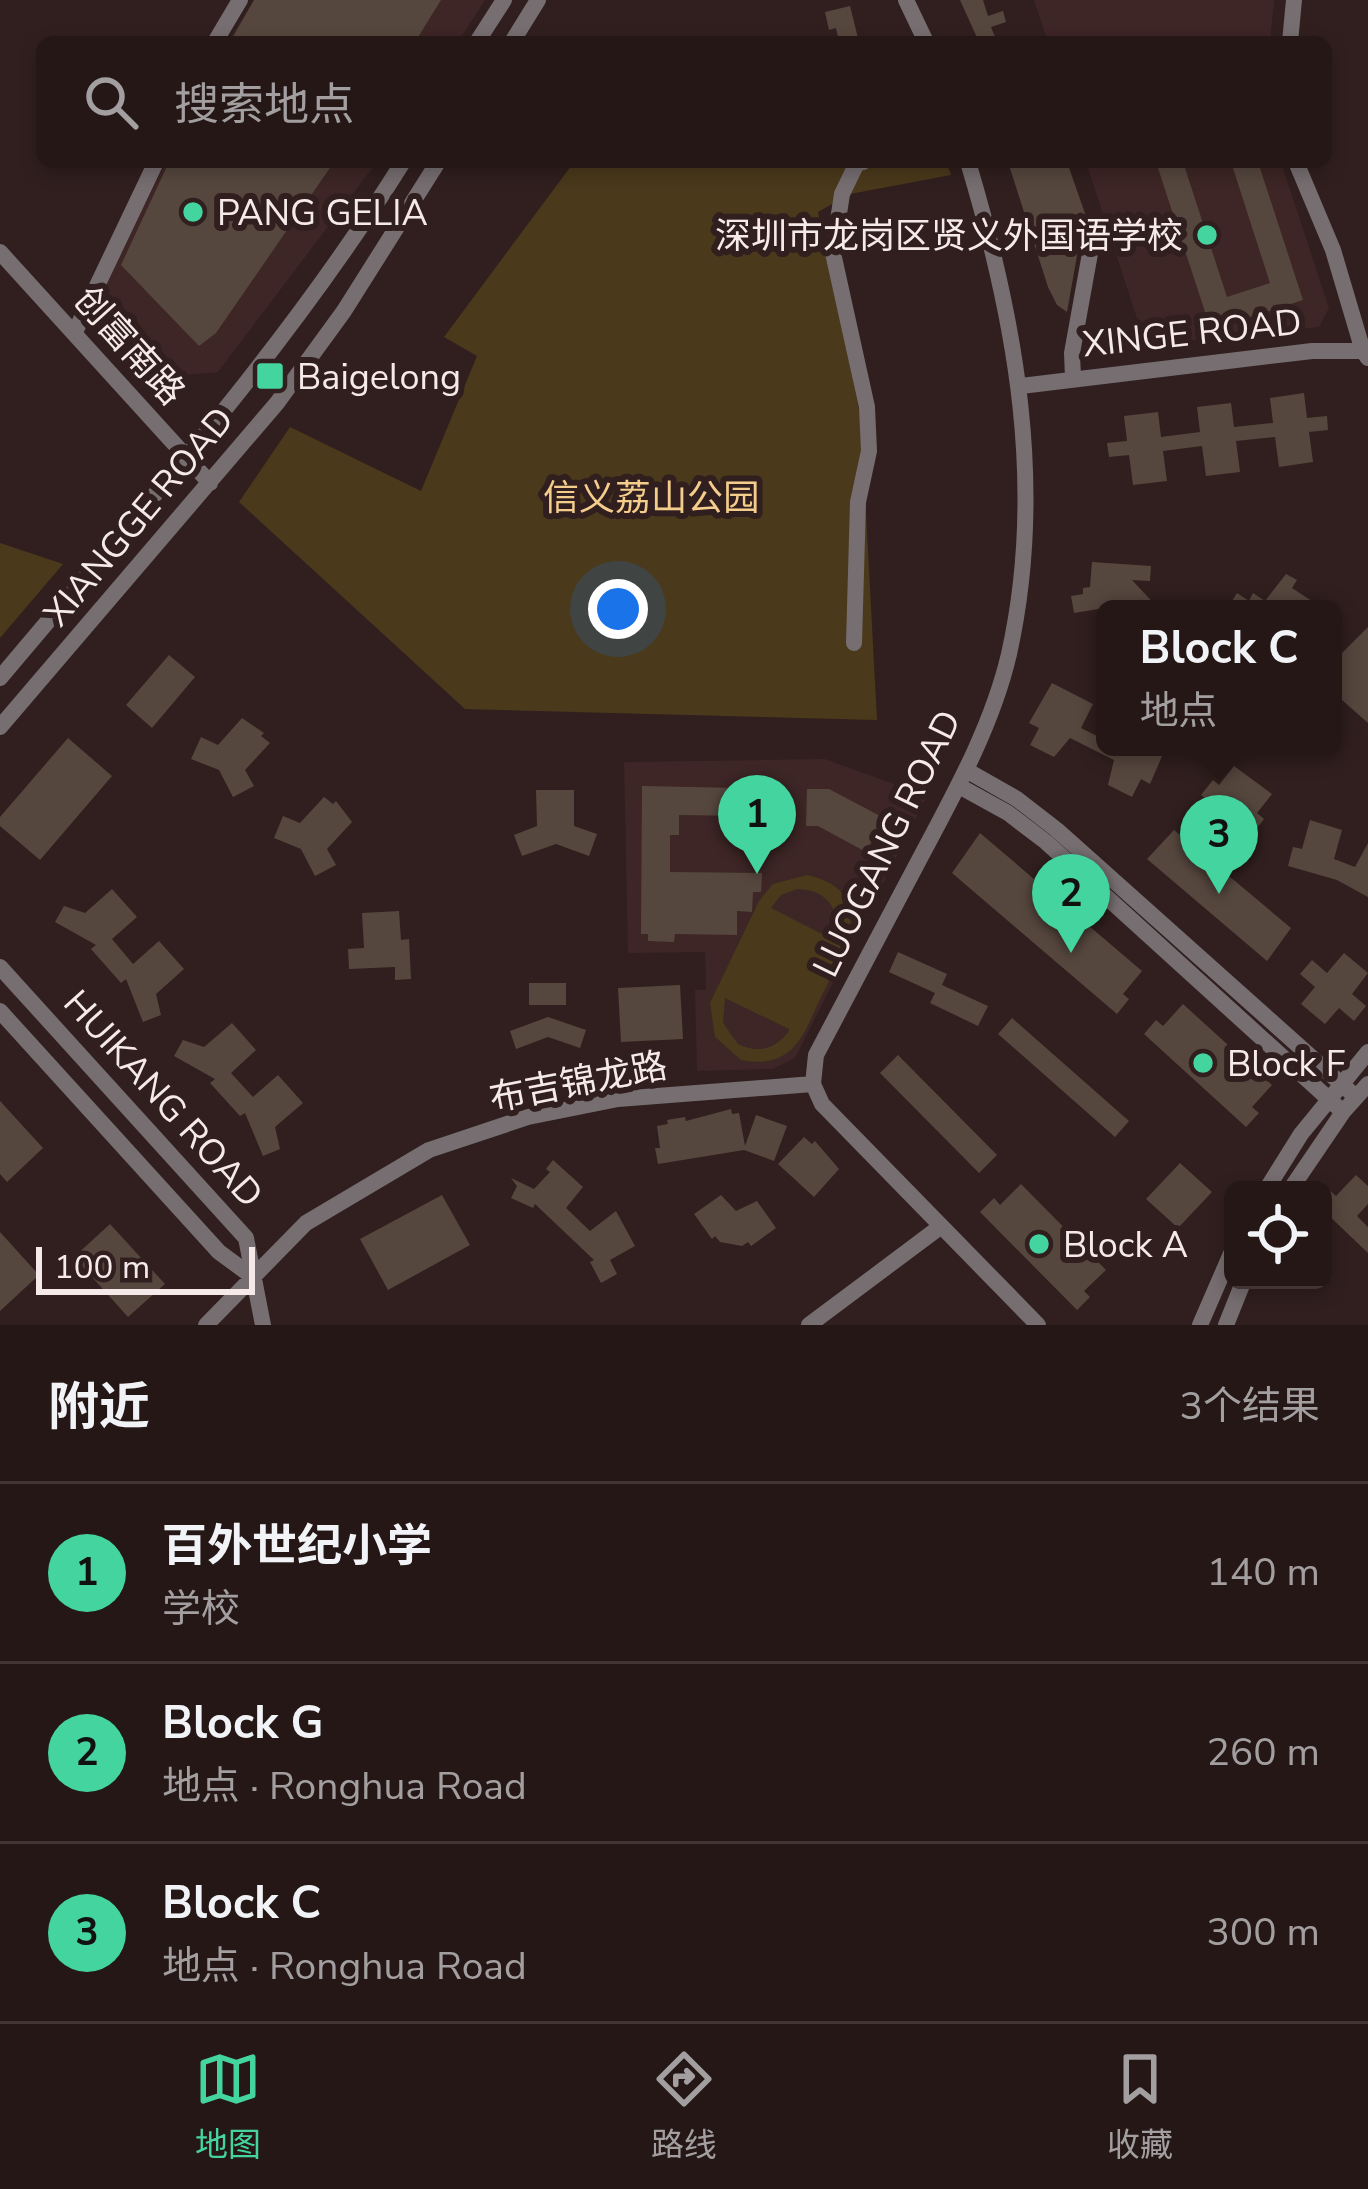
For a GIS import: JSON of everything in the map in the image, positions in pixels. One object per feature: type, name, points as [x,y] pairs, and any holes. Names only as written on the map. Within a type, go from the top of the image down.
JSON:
[{"type":"street","points":[[219,36],[240,0]]},
{"type":"street","points":[[482,36],[504,0]]},
{"type":"street","points":[[516,36],[538,0]]},
{"type":"street","points":[[906,0],[923,36]]},
{"type":"street","points":[[1291,36],[1294,0]]},
{"type":"street","points":[[75,332],[153,168]]},
{"type":"street","name":"XIANGGE ROAD","points":[[0,678],[300,316],[399,168]]},
{"type":"street","name":"XIANGGE ROAD","points":[[0,727],[312,357],[434,168]]},
{"type":"street","points":[[854,643],[857,502],[869,451],[867,407],[833,253],[842,194],[855,168]]},
{"type":"street","name":"LUOGANG ROAD","points":[[813,1084],[816,1055],[963,778],[1008,658],[1027,515],[1021,386],[994,249],[970,168]]},
{"type":"street","points":[[1299,168],[1333,250],[1365,354]]},
{"type":"street","points":[[1073,378],[1072,353],[1094,237]]},
{"type":"street","name":"创富南路","points":[[0,252],[210,483]]},
{"type":"street","name":"XINGE ROAD","points":[[1021,386],[1312,351],[1365,354]]},
{"type":"street","points":[[963,778],[1017,800],[1057,830],[1334,1091],[1356,1098],[1296,1181]]},
{"type":"street","name":"HUIKANG ROAD","points":[[0,967],[246,1238],[253,1277]]},
{"type":"street","name":"HUIKANG ROAD","points":[[0,1011],[220,1252],[253,1277]]},
{"type":"street","points":[[1273,1181],[1334,1091],[1368,1052]]},
{"type":"street","points":[[813,1084],[822,1104],[1038,1325]]},
{"type":"street","name":"布吉锦龙路","points":[[206,1325],[306,1223],[429,1150],[528,1118],[618,1099],[813,1084]]},
{"type":"street","points":[[809,1325],[940,1227]]},
{"type":"street","points":[[1200,1325],[1224,1270]]},
{"type":"street","points":[[253,1277],[263,1325]]},
{"type":"street","points":[[1226,1325],[1240,1289]]},
{"type":"shaded area","points":[[254,0],[485,0],[462,36],[232,36]]},
{"type":"shaded area","points":[[1034,0],[1274,0],[1271,36],[1046,36]]},
{"type":"shaded area","points":[[163,168],[372,168],[218,372],[175,376],[98,295]]},
{"type":"shaded area","name":"深圳市龙岗区贤义外国语学校","points":[[1088,168],[1283,168],[1329,308],[1319,327],[1146,346]]},
{"type":"shaded area","points":[[825,759],[927,796],[795,1058],[773,1069],[697,1071],[695,990],[706,990],[705,952],[628,953],[624,762]]},
{"type":"green space","name":"信义荔山公园","points":[[570,168],[948,168],[951,175],[850,194],[818,212],[861,419],[877,720],[465,709],[239,502],[290,427],[421,491],[477,356],[444,337]]},
{"type":"green space","points":[[0,543],[63,564],[0,638]]},
{"type":"green space","points":[[807,875],[830,883],[843,895],[850,926],[838,962],[798,1042],[776,1059],[741,1060],[715,1037],[710,1003],[759,901],[773,884]],"holes":[[[797,889],[817,893],[830,904],[836,920],[834,940],[771,908],[781,895]],[[725,998],[789,1029],[789,1031],[766,1048],[738,1044],[723,1023]]]},
{"type":"building","points":[[254,0],[441,0],[419,36],[233,36]]},
{"type":"building","points":[[960,0],[983,0],[988,16],[1003,11],[1006,22],[991,27],[995,36],[976,36]]},
{"type":"building","points":[[850,6],[858,36],[838,36],[836,28],[829,30],[825,12]]},
{"type":"building","points":[[166,168],[330,168],[216,333],[199,346],[121,265]]},
{"type":"building","points":[[1010,168],[1069,168],[1089,225],[1072,233],[1078,250],[1067,312],[1057,305]]},
{"type":"building","points":[[1158,168],[1185,168],[1227,297],[1270,283],[1233,168],[1260,168],[1303,300],[1211,330]]},
{"type":"building","points":[[1304,393],[1307,418],[1327,416],[1328,430],[1309,432],[1313,462],[1279,467],[1275,437],[1236,441],[1240,472],[1206,476],[1202,446],[1163,451],[1167,481],[1133,485],[1129,455],[1109,457],[1107,443],[1127,441],[1124,416],[1158,412],[1161,437],[1200,432],[1197,407],[1231,403],[1234,427],[1273,423],[1270,398]]},
{"type":"building","points":[[1092,562],[1151,566],[1150,581],[1132,580],[1151,600],[1096,600],[1096,609],[1074,613],[1071,596],[1090,587]]},
{"type":"building","points":[[1286,574],[1297,580],[1292,588],[1310,600],[1266,600]]},
{"type":"building","points":[[1368,627],[1368,723],[1342,700],[1342,653]]},
{"type":"building","points":[[169,655],[195,677],[152,728],[126,705]]},
{"type":"building","points":[[1052,683],[1093,704],[1081,728],[1096,736],[1096,751],[1070,738],[1054,757],[1030,745],[1039,728],[1029,723]]},
{"type":"building","points":[[242,718],[270,743],[245,770],[254,786],[233,797],[219,770],[191,759],[201,737],[218,745]]},
{"type":"building","points":[[68,738],[112,776],[40,860],[0,826],[0,817]]},
{"type":"building","points":[[1106,756],[1162,756],[1150,784],[1141,779],[1132,797],[1108,785],[1114,760]]},
{"type":"building","points":[[1234,766],[1272,794],[1257,813],[1264,819],[1253,833],[1201,795],[1213,780],[1219,785]]},
{"type":"building","points":[[642,786],[783,789],[783,826],[744,825],[744,816],[679,815],[679,835],[670,835],[670,872],[762,873],[761,892],[753,892],[752,912],[737,911],[737,935],[675,934],[674,942],[648,941],[648,934],[641,934]]},
{"type":"building","points":[[807,789],[829,789],[884,818],[866,852],[818,826],[806,826]]},
{"type":"building","points":[[536,790],[574,790],[574,826],[597,834],[589,856],[556,844],[522,856],[514,835],[537,826]]},
{"type":"building","points":[[324,797],[333,804],[336,801],[352,822],[327,849],[336,865],[315,876],[301,849],[274,838],[283,816],[300,823]]},
{"type":"building","points":[[1310,820],[1342,830],[1334,859],[1355,867],[1368,843],[1368,897],[1337,880],[1288,866],[1293,847],[1302,849]]},
{"type":"building","points":[[1174,830],[1291,928],[1267,961],[1147,859]]},
{"type":"building","points":[[980,833],[1142,971],[1123,994],[1129,999],[1117,1014],[952,873]]},
{"type":"building","points":[[112,889],[137,917],[112,939],[133,964],[159,941],[184,969],[156,994],[161,1015],[143,1022],[126,979],[121,983],[91,949],[96,945],[55,922],[64,906],[85,913]]},
{"type":"building","points":[[399,911],[401,940],[409,939],[411,979],[395,980],[395,967],[349,969],[348,949],[364,948],[362,913]]},
{"type":"building","points":[[898,952],[947,974],[942,985],[988,1006],[978,1026],[930,1003],[935,993],[889,972]]},
{"type":"building","points":[[1344,953],[1368,973],[1352,994],[1366,1006],[1354,1021],[1339,1008],[1325,1024],[1301,1004],[1315,987],[1300,974],[1312,960],[1327,973]]},
{"type":"building","points":[[529,983],[566,983],[566,1005],[529,1005]]},
{"type":"building","points":[[680,985],[683,1039],[621,1042],[618,988]]},
{"type":"building","name":"Block F","points":[[1183,1004],[1272,1085],[1252,1107],[1259,1113],[1246,1127],[1144,1034],[1156,1020],[1163,1026]]},
{"type":"building","points":[[548,1017],[586,1030],[580,1048],[548,1037],[516,1049],[510,1031]]},
{"type":"building","points":[[1012,1018],[1129,1121],[1115,1137],[998,1034]]},
{"type":"building","points":[[232,1023],[256,1050],[231,1073],[253,1097],[278,1075],[303,1103],[275,1127],[280,1149],[263,1156],[245,1113],[240,1116],[210,1083],[215,1079],[174,1056],[183,1040],[204,1047]]},
{"type":"building","points":[[898,1055],[997,1155],[979,1173],[880,1073]]},
{"type":"building","points":[[0,1101],[43,1148],[7,1182],[0,1174]]},
{"type":"building","points":[[731,1109],[732,1114],[739,1113],[745,1146],[756,1115],[787,1126],[774,1161],[744,1150],[658,1164],[657,1126],[668,1124],[667,1120],[685,1117],[686,1121]]},
{"type":"building","points":[[804,1137],[812,1144],[815,1141],[839,1169],[814,1197],[778,1164]]},
{"type":"building","points":[[553,1160],[583,1187],[566,1208],[590,1231],[616,1211],[635,1246],[610,1260],[617,1274],[601,1283],[590,1262],[594,1260],[535,1204],[533,1208],[511,1198],[517,1186],[511,1178],[534,1189],[550,1172],[546,1169]]},
{"type":"building","points":[[1180,1163],[1212,1192],[1178,1228],[1146,1199]]},
{"type":"building","points":[[1356,1175],[1368,1186],[1368,1204],[1357,1216],[1368,1227],[1368,1253],[1332,1219],[1332,1193],[1336,1196]]},
{"type":"building","name":"Block A","points":[[1021,1184],[1106,1270],[1084,1291],[1090,1297],[1077,1310],[980,1212],[994,1198],[1000,1205]]},
{"type":"building","points":[[442,1195],[470,1245],[388,1290],[360,1239]]},
{"type":"building","points":[[721,1195],[736,1211],[757,1201],[776,1228],[751,1246],[712,1239],[694,1214]]},
{"type":"building","points":[[110,1224],[165,1284],[128,1317],[74,1257]]},
{"type":"building","points":[[0,1232],[39,1275],[0,1311]]},
{"type":"place","name":"PANG GELIA","points":[[193,212]]},
{"type":"place","name":"深圳市龙岗区贤义外国语学校","points":[[1207,235]]},
{"type":"place","name":"Baigelong","points":[[270,376]]},
{"type":"place","name":"百外世纪小学","points":[[757,874]]},
{"type":"place","name":"Block C","points":[[1219,894]]},
{"type":"place","name":"Block G","points":[[1071,953]]},
{"type":"place","name":"Block F","points":[[1203,1063]]},
{"type":"place","name":"Block A","points":[[1039,1244]]}]
